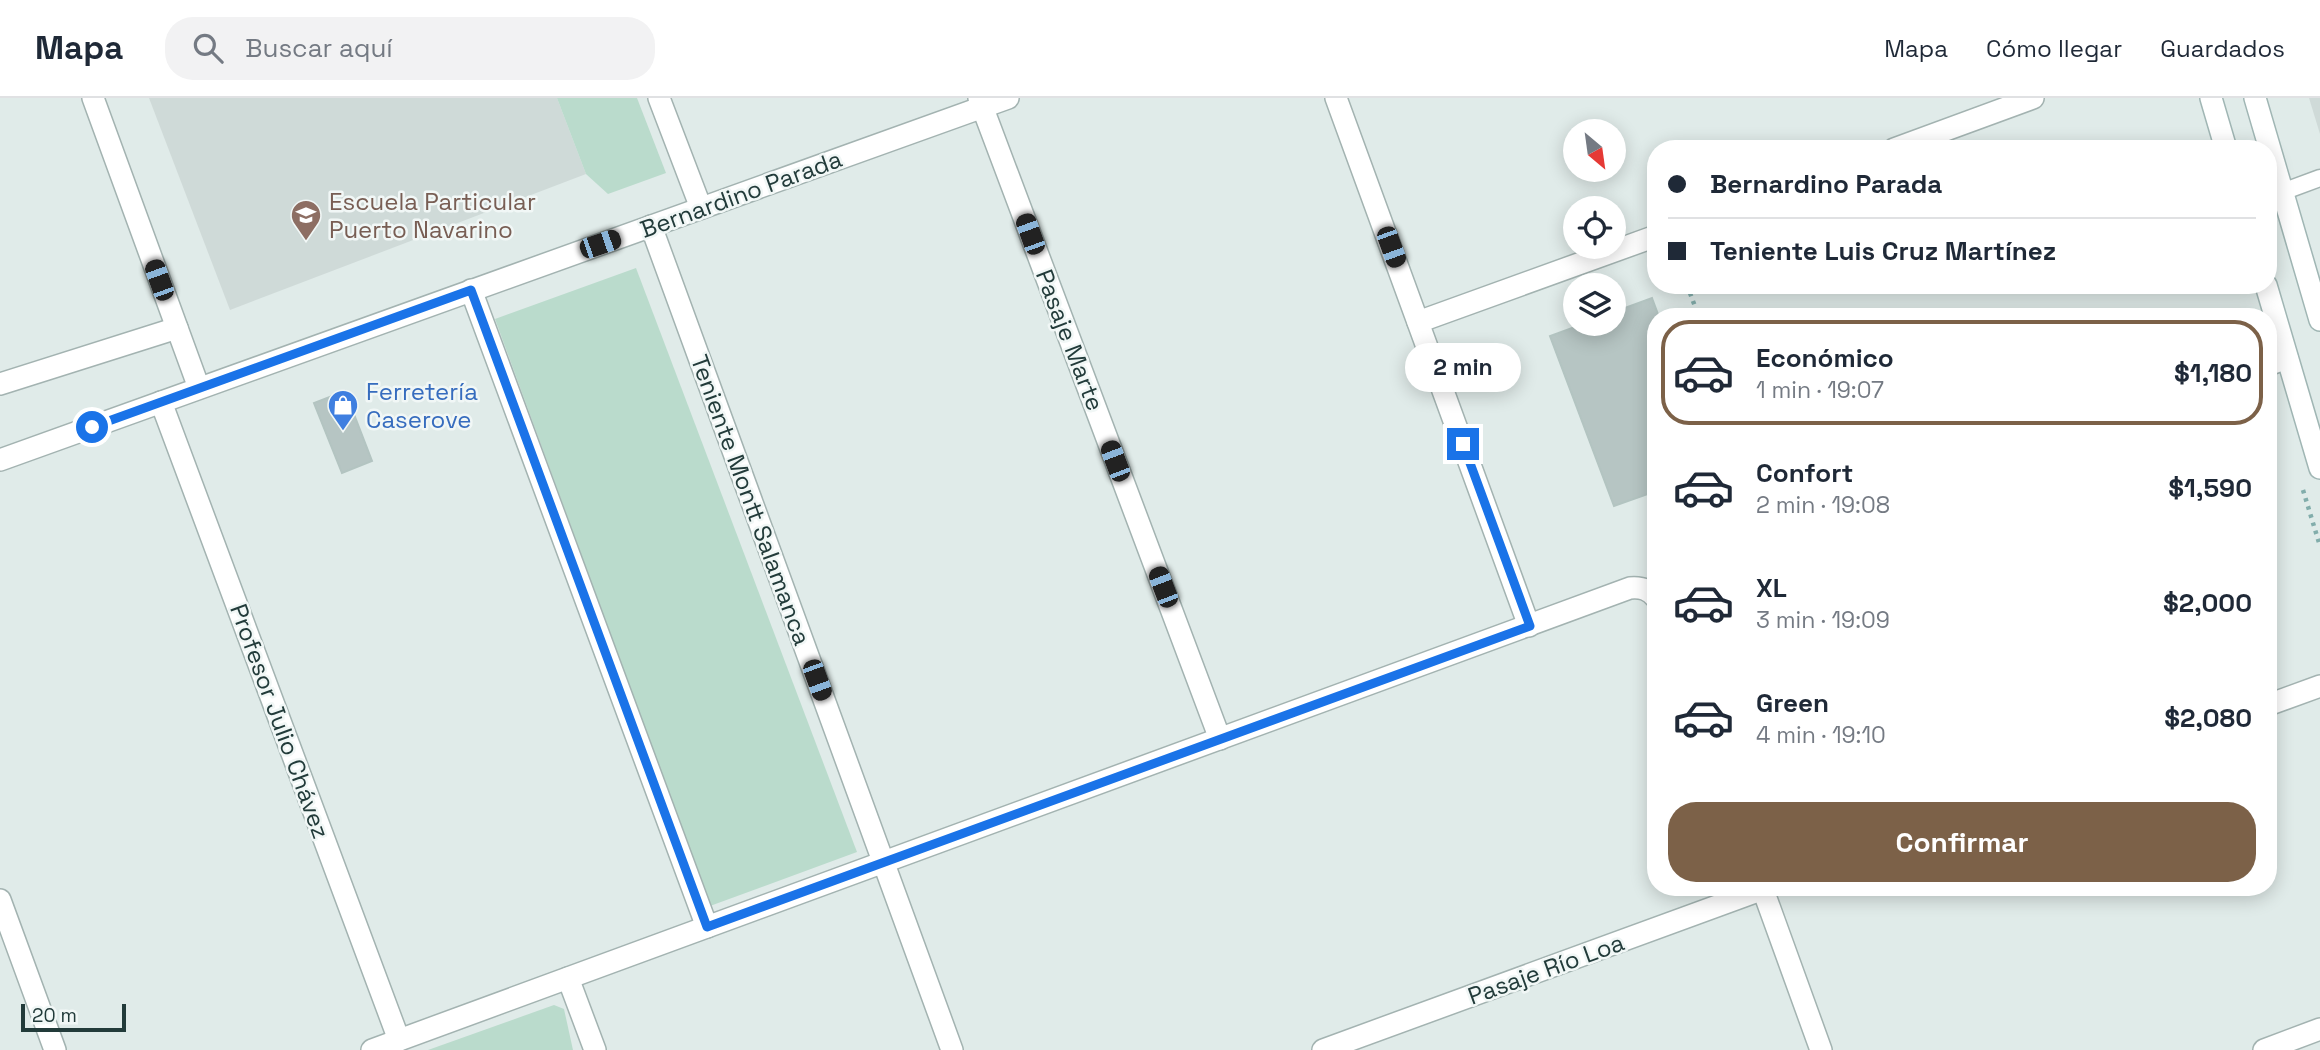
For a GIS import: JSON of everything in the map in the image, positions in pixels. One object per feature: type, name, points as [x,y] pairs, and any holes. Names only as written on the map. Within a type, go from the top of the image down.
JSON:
[{"type":"street","points":[[93,98],[199,388]]},
{"type":"street","points":[[659,98],[701,208]]},
{"type":"street","name":"Bernardino Parada","points":[[0,460],[701,208],[981,103],[1008,98]]},
{"type":"street","points":[[1336,98],[1530,626]]},
{"type":"street","points":[[1919,140],[2033,98]]},
{"type":"street","points":[[2211,98],[2223,140]]},
{"type":"street","points":[[2255,98],[2267,140]]},
{"type":"street","name":"Pasaje Marte","points":[[981,103],[1220,739]]},
{"type":"street","points":[[2277,175],[2320,320]]},
{"type":"street","name":"Teniente Montt Salamanca","points":[[651,226],[952,1050]]},
{"type":"street","points":[[1418,322],[1647,239]]},
{"type":"street","points":[[471,290],[707,927]]},
{"type":"street","points":[[0,384],[177,328]]},
{"type":"street","points":[[2278,361],[2320,468]]},
{"type":"street","name":"Profesor Julio Chávez","points":[[161,402],[399,1040]]},
{"type":"street","points":[[372,1050],[1630,588],[1647,590]]},
{"type":"street","points":[[2277,702],[2320,686]]},
{"type":"street","name":"Pasaje Río Loa","points":[[1323,1050],[1742,896]]},
{"type":"street","points":[[1767,896],[1821,1050]]},
{"type":"street","points":[[0,900],[55,1050]]},
{"type":"street","points":[[568,978],[595,1050]]},
{"type":"street","points":[[2264,1050],[2320,1029]]},
{"type":"lane","points":[[2282,192],[2320,177]]},
{"type":"shaded area","name":"Escuela Particular Puerto Navarino","points":[[149,98],[557,98],[586,174],[230,310]]},
{"type":"shaded area","points":[[2309,98],[2320,98],[2320,134]]},
{"type":"green space","points":[[557,98],[637,98],[666,173],[608,194],[586,174]]},
{"type":"green space","points":[[636,268],[857,852],[710,906],[495,319]]},
{"type":"green space","points":[[554,1005],[564,1009],[573,1050],[428,1050]]},
{"type":"building","points":[[1652,298],[1656,308],[1647,308],[1647,494],[1614,506],[1550,336],[1563,331],[1563,336],[1626,336],[1626,308]]},
{"type":"building","name":"Ferretería Caserove","points":[[345,391],[372,461],[342,473],[314,403]]},
{"type":"place","name":"Escuela Particular Puerto Navarino","points":[[306,242]]},
{"type":"place","name":"Ferretería Caserove","points":[[343,432]]},
{"type":"route","points":[[92,427],[471,290],[707,927],[1530,626],[1463,444]]}]
